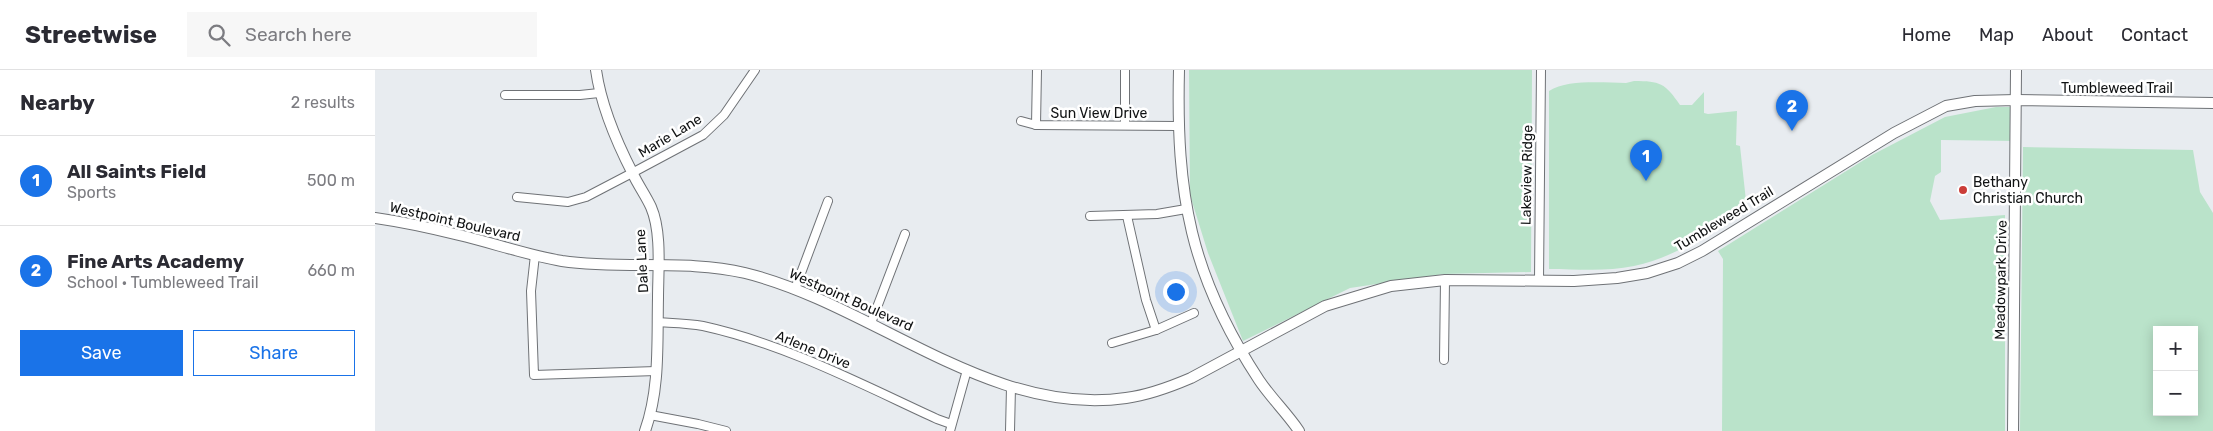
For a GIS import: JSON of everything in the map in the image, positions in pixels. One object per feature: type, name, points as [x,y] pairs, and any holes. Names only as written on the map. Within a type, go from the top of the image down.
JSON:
[{"type":"street","name":"Dale Lane","points":[[595,70],[599,93],[616,138],[632,173],[652,209],[657,232],[656,371],[650,415],[645,431]]},
{"type":"street","name":"Marie Lane","points":[[517,197],[568,202],[586,197],[632,173],[703,135],[724,115],[755,70]]},
{"type":"street","points":[[1036,125],[1037,70]]},
{"type":"street","points":[[1125,70],[1125,125]]},
{"type":"street","points":[[1179,70],[1177,126],[1186,209],[1203,272],[1241,350],[1261,382],[1299,431]]},
{"type":"street","name":"Lakeview Ridge","points":[[1539,280],[1541,70]]},
{"type":"street","name":"Meadowpark Drive","points":[[2013,431],[2016,70]]},
{"type":"street","points":[[505,95],[580,95],[599,93]]},
{"type":"street","name":"Tumbleweed Trail","points":[[1241,350],[1325,306],[1391,286],[1445,280],[1617,278],[1647,273],[1678,263],[1702,251],[1891,135],[1946,106],[1975,101],[2016,100],[2213,103]]},
{"type":"street","name":"Sun View Drive","points":[[1021,121],[1036,125],[1177,126]]},
{"type":"street","points":[[795,290],[828,201]]},
{"type":"street","points":[[1090,216],[1157,214],[1186,209]]},
{"type":"street","points":[[1127,216],[1146,300],[1156,330]]},
{"type":"street","name":"Westpoint Boulevard","points":[[375,218],[457,234],[535,255],[562,260],[603,264],[703,266],[743,273],[776,282],[834,305],[967,370],[1011,387],[1043,396],[1104,400],[1125,398],[1169,387],[1191,378],[1241,350]]},
{"type":"street","points":[[871,323],[905,234]]},
{"type":"street","points":[[535,255],[531,291],[534,375],[656,371]]},
{"type":"street","points":[[1444,360],[1445,280]]},
{"type":"street","points":[[1112,343],[1156,330],[1194,313]]},
{"type":"street","name":"Arlene Drive","points":[[657,322],[702,326],[764,344],[824,367],[937,419],[951,428]]},
{"type":"street","points":[[951,428],[967,370]]},
{"type":"street","points":[[1010,431],[1011,387]]},
{"type":"street","points":[[650,415],[726,431]]},
{"type":"green space","points":[[1189,70],[1532,70],[1531,272],[1444,274],[1350,288],[1243,341],[1208,253],[1190,195]]},
{"type":"green space","points":[[1634,81],[1661,85],[1670,92],[1680,105],[1692,105],[1704,92],[1704,113],[1737,111],[1736,145],[1740,146],[1747,210],[1692,243],[1649,262],[1613,269],[1549,269],[1549,91],[1557,87],[1576,83],[1626,83]]},
{"type":"green space","points":[[1996,107],[2014,107],[2015,141],[1941,140],[1941,172],[1935,176],[1930,201],[1940,220],[2005,215],[2005,431],[1722,431],[1723,259],[1718,251],[1872,155],[1945,117]]},
{"type":"green space","points":[[2023,147],[2193,150],[2200,192],[2213,213],[2213,431],[2020,431]]},
{"type":"place","name":"Fine Arts Academy","points":[[1792,131]]},
{"type":"place","name":"All Saints Field","points":[[1646,181]]},
{"type":"place","name":"Bethany Christian Church","points":[[1963,190]]}]
